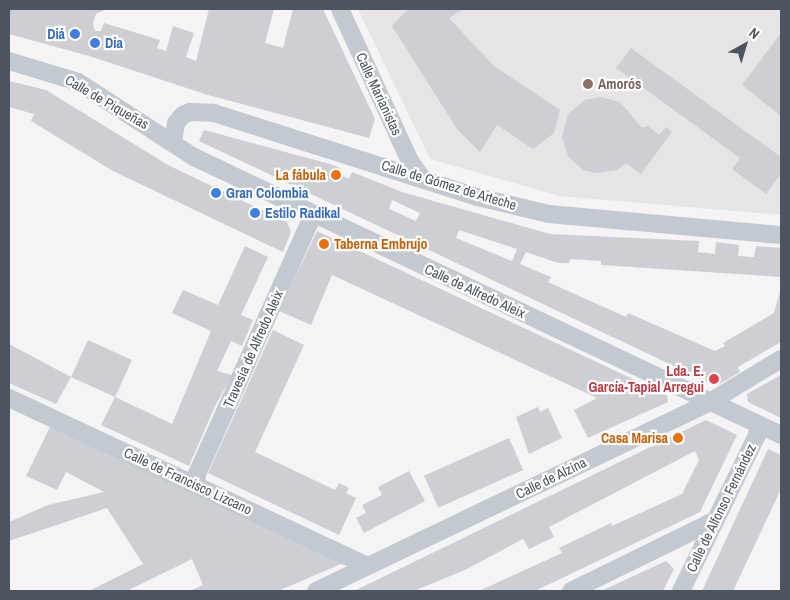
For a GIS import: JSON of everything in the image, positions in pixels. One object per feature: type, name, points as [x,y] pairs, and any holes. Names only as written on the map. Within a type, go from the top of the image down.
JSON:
[{"type":"street","name":"Calle Marianistas","points":[[340,9],[410,161],[422,178]]},
{"type":"street","name":"Calle de Piqueñas","points":[[9,61],[78,82],[173,142]]},
{"type":"street","name":"Calle de Gómez de Arteche","points":[[173,142],[176,123],[183,116],[190,112],[214,113],[478,197],[549,214],[781,235]]},
{"type":"street","name":"Calle de Alfredo Aleix","points":[[173,142],[194,157],[310,214],[781,435]]},
{"type":"street","name":"Travesía de Alfredo Aleix","points":[[196,484],[197,474],[309,224],[310,214]]},
{"type":"street","name":"Calle de Alzina","points":[[316,591],[710,402],[781,359]]},
{"type":"street","name":"Calle de Francisco Lizcano","points":[[9,398],[196,484],[367,566]]},
{"type":"street","name":"Calle de Alfonso Fernández","points":[[680,591],[712,522],[757,435],[759,424]]},
{"type":"street","points":[[571,591],[712,522]]},
{"type":"shaded area","name":"Amorós","points":[[358,9],[781,9],[781,215],[559,196],[430,159]]},
{"type":"building","points":[[9,9],[107,9],[96,14],[93,23],[95,31],[101,31],[104,23],[160,40],[157,48],[166,51],[173,26],[194,33],[186,57],[196,61],[209,9],[274,9],[265,43],[283,48],[293,9],[323,9],[375,119],[369,138],[208,95],[89,56],[9,34]]},
{"type":"building","points":[[408,9],[464,9],[449,18],[494,66],[560,110],[554,133],[533,149],[497,125],[480,152],[457,129],[392,26]]},
{"type":"building","points":[[781,33],[781,116],[742,85]]},
{"type":"building","points":[[631,48],[781,157],[781,173],[766,194],[732,169],[740,158],[616,68]]},
{"type":"building","points":[[9,81],[46,90],[168,165],[287,222],[291,232],[283,252],[113,171],[31,121],[34,114],[9,107]]},
{"type":"building","points":[[601,97],[620,102],[642,128],[648,126],[659,135],[666,127],[672,132],[641,174],[626,163],[617,170],[595,173],[583,170],[568,156],[562,137],[568,114],[585,100]]},
{"type":"building","points":[[204,130],[330,164],[340,168],[338,174],[349,179],[352,172],[402,192],[550,234],[699,241],[698,252],[715,254],[716,242],[739,245],[738,256],[754,257],[756,246],[781,248],[781,277],[601,265],[601,261],[570,259],[569,263],[558,263],[526,252],[520,264],[551,277],[548,282],[626,317],[628,313],[715,351],[725,346],[723,343],[774,313],[781,288],[781,342],[738,367],[740,372],[716,386],[199,141]],"holes":[[[392,200],[420,213],[416,221],[389,209]],[[459,230],[517,249],[512,261],[456,238]]]},
{"type":"building","points":[[317,231],[667,395],[668,402],[588,438],[574,410],[597,398],[332,275],[311,325],[279,311]]},
{"type":"building","points":[[245,246],[268,257],[241,315],[253,320],[242,346],[231,341],[217,371],[232,375],[215,406],[189,466],[101,425],[115,397],[172,424],[211,331],[172,313],[183,290],[218,305]]},
{"type":"building","points":[[273,330],[304,345],[255,452],[335,490],[339,483],[349,488],[346,493],[356,498],[339,535],[208,473]]},
{"type":"building","points":[[88,340],[132,360],[115,397],[71,377]]},
{"type":"building","points":[[9,344],[71,377],[56,404],[9,383]]},
{"type":"building","points":[[781,375],[781,418],[748,402],[747,394]]},
{"type":"building","points":[[538,407],[540,412],[548,408],[562,438],[529,454],[516,417]]},
{"type":"building","points":[[706,420],[737,435],[700,512],[535,591],[479,591],[562,553],[559,548],[611,523],[612,526],[682,494],[699,460],[695,451],[549,527],[554,537],[529,549],[523,539],[467,569],[414,591],[354,591]]},
{"type":"building","points":[[52,423],[337,558],[341,564],[278,591],[190,591],[203,585],[192,559],[127,591],[89,591],[143,564],[107,508],[9,541],[9,522],[48,505],[104,492],[66,472],[57,490],[26,476]]},
{"type":"building","points":[[509,438],[523,470],[438,508],[424,476]]},
{"type":"building","points":[[768,449],[781,455],[781,489],[733,591],[702,591]]},
{"type":"building","points":[[409,471],[425,501],[364,533],[356,518],[366,513],[362,505],[382,495],[378,487]]},
{"type":"building","points":[[666,561],[674,569],[663,591],[601,591]]},
{"type":"place","name":"Diá","points":[[75,34]]},
{"type":"place","name":"Dia","points":[[95,43]]},
{"type":"place","name":"Amorós","points":[[588,84]]},
{"type":"place","name":"La fábula","points":[[336,175]]},
{"type":"place","name":"Gran Colombia","points":[[216,193]]},
{"type":"place","name":"Estilo Radikal","points":[[255,213]]},
{"type":"place","name":"Taberna Embrujo","points":[[324,244]]},
{"type":"place","name":"Lda. E. García-Tapial Arregui","points":[[714,379]]},
{"type":"place","name":"Casa Marisa","points":[[678,438]]}]
